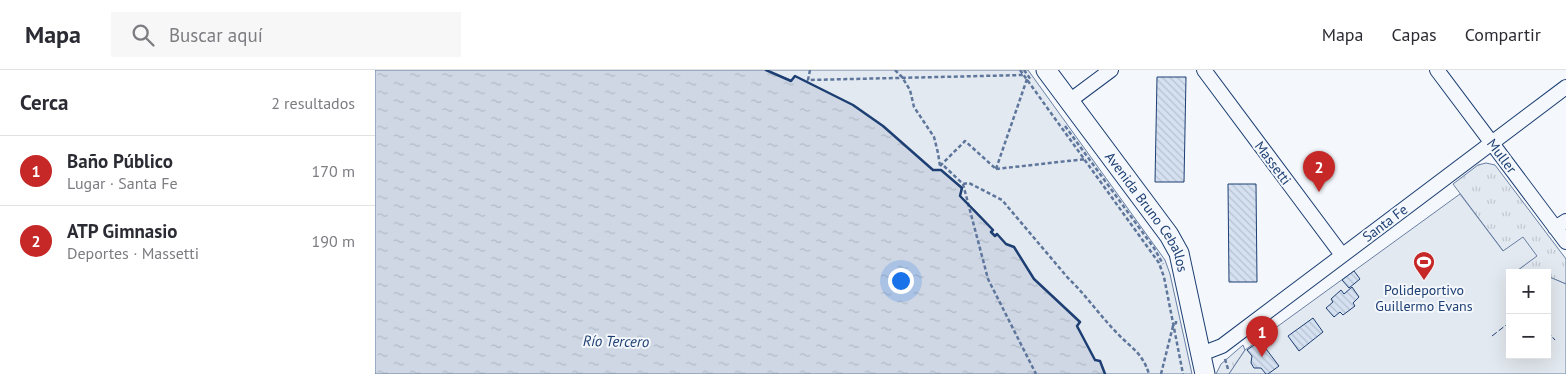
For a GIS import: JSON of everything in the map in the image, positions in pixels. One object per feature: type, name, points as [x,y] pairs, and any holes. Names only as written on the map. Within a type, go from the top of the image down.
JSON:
[{"type":"main road","name":"Avenida Bruno Ceballos","points":[[1031,75],[1068,102],[1158,221],[1179,253],[1205,374]]},
{"type":"street","points":[[1068,102],[1111,70]]},
{"type":"street","name":"Massetti","points":[[1204,70],[1342,255]]},
{"type":"street","name":"Muller","points":[[1437,70],[1492,143],[1561,224],[1566,242]]},
{"type":"street","name":"Santa Fe","points":[[1201,354],[1222,346],[1566,87]]},
{"type":"path","points":[[810,70],[808,80],[1031,75]]},
{"type":"path","points":[[895,70],[910,90],[914,107],[934,137],[940,166],[965,141],[996,169],[1087,159]]},
{"type":"path","points":[[1020,70],[1031,75]]},
{"type":"path","points":[[1024,70],[1031,75],[1087,159],[1162,261],[1167,276],[1176,323],[1173,326],[1161,374]]},
{"type":"path","points":[[996,169],[1031,75]]},
{"type":"path","points":[[943,166],[963,184],[988,280],[1036,374]]},
{"type":"path","points":[[963,184],[969,182],[1002,200],[1119,335],[1137,350],[1149,374]]},
{"type":"path","points":[[1173,326],[1183,374]]},
{"type":"green space","points":[[766,70],[1028,70],[1165,260],[1170,274],[1192,374],[1105,374],[1100,361],[1095,360],[1077,326],[1080,322],[1034,279],[1014,247],[1006,244],[997,234],[995,236],[991,232],[993,229],[933,170],[883,126],[853,105]]},
{"type":"green space","points":[[1486,163],[1495,165],[1566,259],[1566,284],[1551,278],[1551,269],[1520,269],[1536,256],[1504,252],[1453,184],[1478,165]]},
{"type":"green space","name":"Polideportivo Guillermo Evans","points":[[1460,194],[1503,251],[1523,237],[1537,256],[1519,269],[1506,269],[1506,359],[1551,359],[1551,278],[1566,284],[1566,374],[1229,374],[1245,350]]},
{"type":"green space","points":[[1243,345],[1245,350],[1229,374],[1216,374],[1221,364]]},
{"type":"water","name":"Río Tercero","points":[[375,70],[766,70],[791,81],[795,76],[853,105],[883,126],[933,170],[941,170],[961,188],[960,196],[993,230],[991,232],[995,235],[997,234],[1006,244],[1014,247],[1034,279],[1080,322],[1077,326],[1095,360],[1100,361],[1105,374],[375,374]]},
{"type":"building","points":[[1157,77],[1186,77],[1184,182],[1155,182]]},
{"type":"building","points":[[1228,184],[1256,184],[1257,282],[1229,282]]},
{"type":"building","points":[[1354,271],[1360,279],[1349,288],[1342,280]]},
{"type":"building","points":[[1352,287],[1359,297],[1353,303],[1355,306],[1343,315],[1340,312],[1334,317],[1326,308],[1333,302],[1331,299],[1341,290],[1344,294]]},
{"type":"building","points":[[1313,318],[1323,332],[1299,351],[1288,336]]},
{"type":"building","points":[[1260,341],[1279,366],[1268,374],[1261,368],[1254,368],[1251,363],[1252,356],[1247,350]]},
{"type":"fence","points":[[1492,336],[1506,325]]},
{"type":"fence","points":[[1551,336],[1555,340]]},
{"type":"wall","points":[[766,70],[791,81],[795,76],[853,105],[883,126],[933,170],[941,170],[962,188],[960,196],[993,230],[991,232],[995,236],[997,234],[1006,244],[1014,247],[1034,279],[1080,322],[1077,326],[1095,360],[1100,361],[1105,374]]},
{"type":"place","name":"ATP Gimnasio","points":[[1319,192]]},
{"type":"place","name":"Polideportivo Guillermo Evans","points":[[1424,281]]},
{"type":"place","name":"Baño Público","points":[[1262,357]]}]
